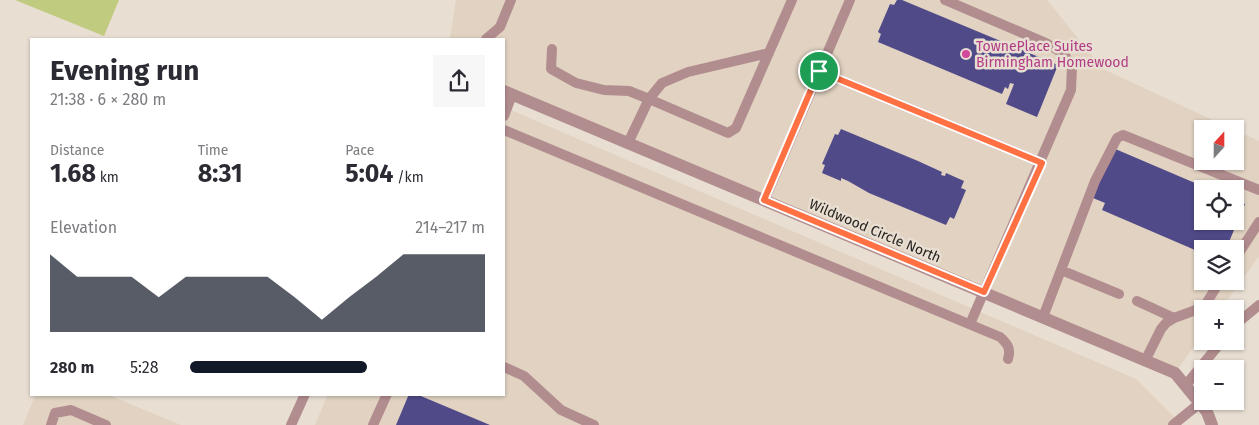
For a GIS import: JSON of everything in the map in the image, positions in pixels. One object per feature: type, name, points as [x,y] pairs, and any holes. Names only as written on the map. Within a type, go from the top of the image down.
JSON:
[{"type":"street","name":"Wildwood Circle North","points":[[508,93],[1175,373],[1194,396]]},
{"type":"street","name":"Wildwood Circle North","points":[[1205,410],[1212,425]]},
{"type":"lane","points":[[487,38],[500,27],[511,0]]},
{"type":"lane","points":[[552,49],[551,69],[576,83],[604,90],[628,91],[728,133],[736,128],[792,0]]},
{"type":"lane","points":[[764,200],[850,0]]},
{"type":"lane","points":[[945,0],[1046,43],[1064,54],[1072,66],[1071,90],[1042,163],[970,324]]},
{"type":"lane","points":[[628,143],[649,99],[662,83],[688,72],[769,53]]},
{"type":"lane","points":[[819,71],[1042,163]]},
{"type":"lane","points":[[505,110],[508,93]]},
{"type":"lane","points":[[505,130],[970,324],[1007,343],[1010,352],[1008,359]]},
{"type":"lane","points":[[1043,317],[1095,180],[1112,144],[1124,135],[1259,190]]},
{"type":"lane","points":[[1244,245],[1259,222]]},
{"type":"lane","points":[[1061,270],[1119,294]]},
{"type":"lane","points":[[1145,360],[1161,329],[1174,318],[1204,307],[1214,290]]},
{"type":"lane","points":[[1138,302],[1174,318]]},
{"type":"lane","points":[[1244,318],[1259,305]]},
{"type":"lane","points":[[1185,386],[1215,350]]},
{"type":"lane","points":[[505,368],[524,376],[561,410],[594,425]]},
{"type":"lane","points":[[291,425],[303,396]]},
{"type":"lane","points":[[373,425],[386,396]]},
{"type":"lane","points":[[1173,425],[1194,408]]},
{"type":"lane","points":[[51,425],[55,413],[71,410],[106,425]]},
{"type":"shaded area","points":[[456,0],[1047,0],[1103,69],[1213,120],[1194,120],[1194,170],[1244,170],[1244,134],[1259,141],[1259,256],[1244,277],[1244,240],[1194,240],[1194,290],[1235,290],[1227,300],[1194,300],[1194,346],[1175,373],[505,91],[505,38],[450,38]]},
{"type":"shaded area","points":[[505,107],[1136,379],[1182,425],[315,425],[327,396],[505,396]]},
{"type":"shaded area","points":[[35,396],[111,396],[181,425],[23,425]]},
{"type":"green space","points":[[15,0],[119,0],[104,36]]},
{"type":"building","points":[[897,0],[902,0],[1058,65],[1037,117],[1006,104],[1014,84],[1010,83],[1008,89],[1005,87],[1002,94],[878,42],[881,34],[878,32],[890,4],[894,5]]},
{"type":"building","points":[[841,129],[942,172],[941,175],[945,176],[946,173],[964,181],[961,188],[966,190],[954,219],[950,217],[946,225],[869,193],[841,178],[841,181],[822,173],[825,165],[822,164],[835,134],[838,135]]},
{"type":"building","points":[[1113,148],[1194,183],[1194,230],[1234,230],[1230,240],[1194,240],[1194,250],[1102,210],[1105,203],[1093,198]]},
{"type":"building","points":[[408,396],[421,396],[490,425],[396,425]]},
{"type":"place","name":"TownePlace Suites Birmingham Homewood","points":[[966,54]]},
{"type":"route","points":[[819,71],[1042,163],[984,292],[764,200],[819,71]]}]
